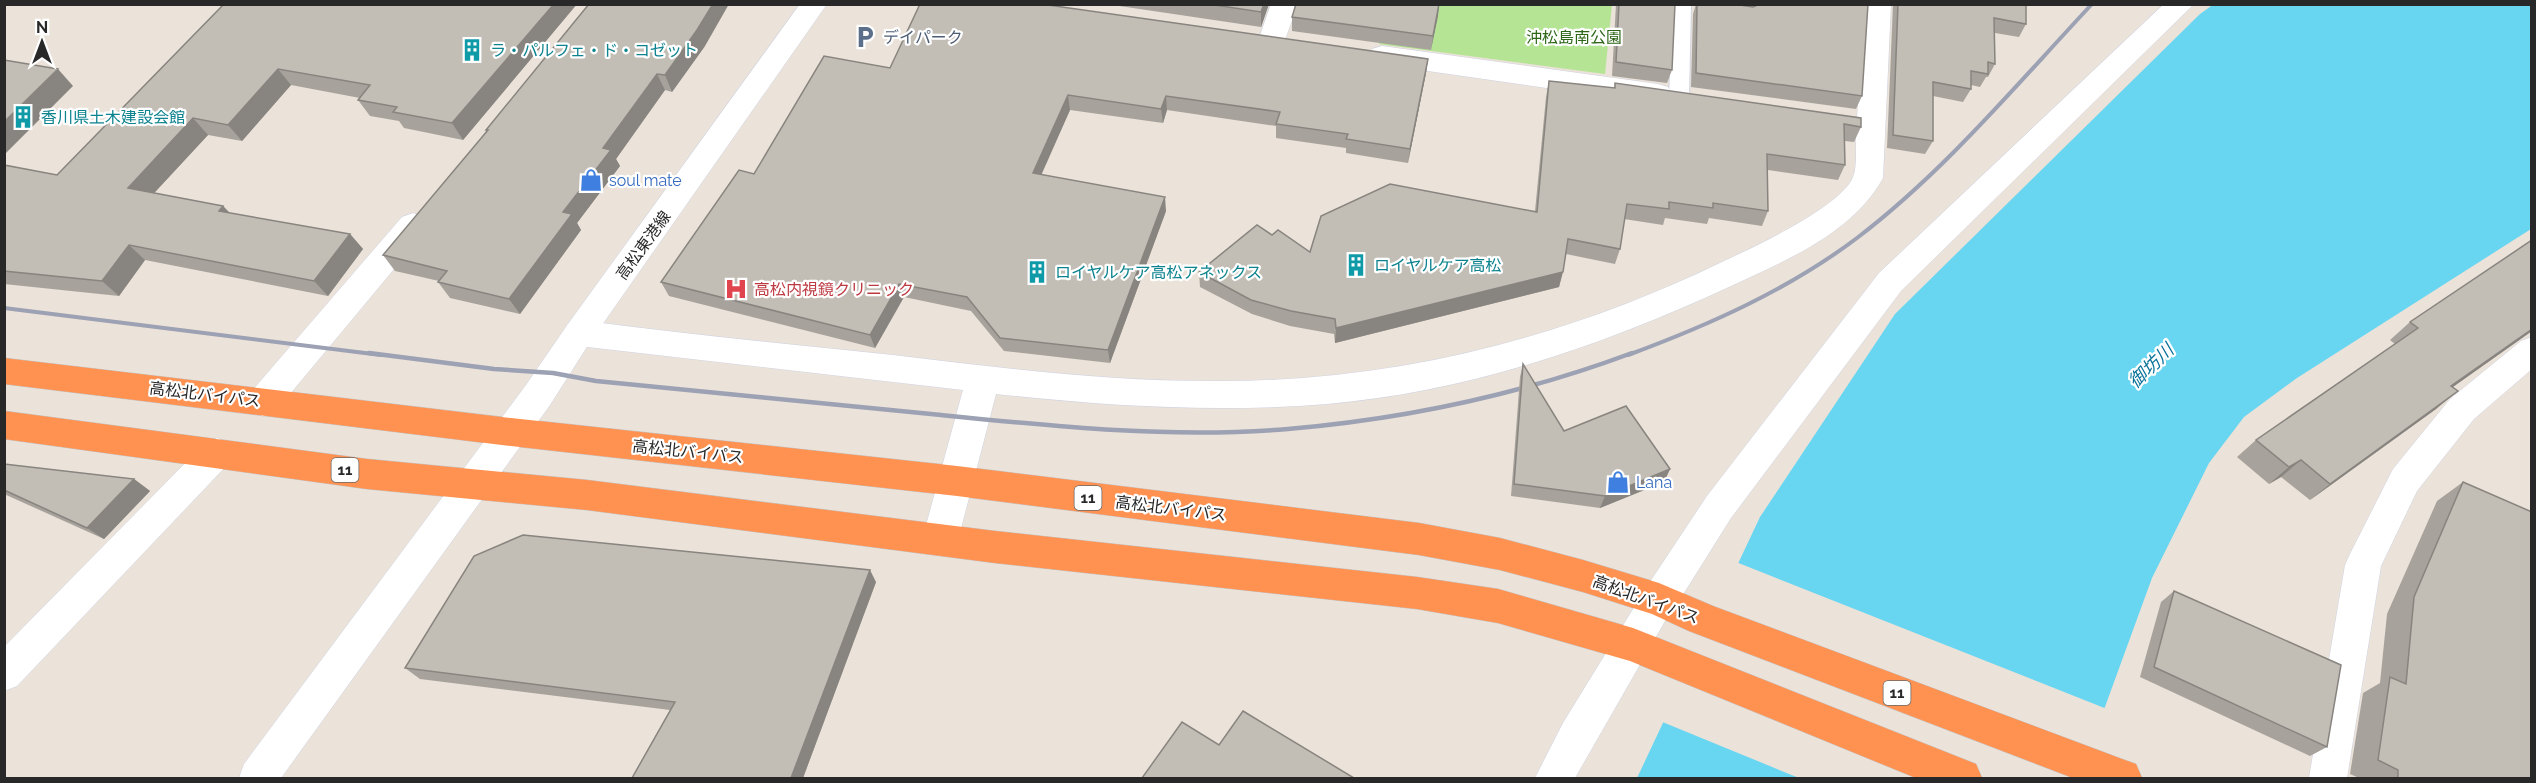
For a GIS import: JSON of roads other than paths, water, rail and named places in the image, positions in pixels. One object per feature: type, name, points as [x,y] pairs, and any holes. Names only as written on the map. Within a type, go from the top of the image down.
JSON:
[{"type":"highway","name":"高松北バイパス","points":[[4,371],[511,432],[957,481],[1419,539],[1500,554],[1659,600],[1702,619],[2107,773]]},
{"type":"highway","name":"11","points":[[4,425],[472,485],[587,495],[940,540],[1417,593],[1498,606],[1633,645],[1962,778]]},
{"type":"street","name":"高松東港線","points":[[258,778],[511,432],[814,4]]},
{"type":"street","points":[[1272,40],[1285,4]]},
{"type":"street","points":[[579,333],[983,379],[1168,393],[1272,394],[1349,388],[1420,377],[1492,360],[1566,339],[1632,316],[1694,290],[1812,231],[1861,192],[1868,178],[1859,122],[1878,4]]},
{"type":"street","points":[[1554,778],[1577,735],[1659,600],[1719,507],[1890,282],[2181,4]]},
{"type":"street","points":[[1352,51],[1690,99]]},
{"type":"street","points":[[263,402],[294,368],[433,200]]},
{"type":"street","points":[[2328,778],[2363,565],[2405,480],[2462,409],[2532,350]]},
{"type":"street","points":[[940,540],[983,379]]},
{"type":"street","points":[[4,674],[217,453]]},
{"type":"lane","points":[[1690,99],[1682,4],[1705,7]]},
{"type":"water","name":"御坊川","points":[[2214,4],[2531,5],[2531,229],[2297,378],[2244,417],[2209,463],[2152,578],[2079,778],[1637,778],[1760,517],[1895,314],[2200,14]]},
{"type":"railway","points":[[1628,355],[1747,305],[1804,274],[1857,238],[1950,156],[2092,4]]},
{"type":"railway","points":[[4,308],[381,355]]},
{"type":"railway","points":[[369,353],[494,369],[553,373],[596,381],[1020,423],[1109,430],[1199,433],[1332,425],[1463,403],[1548,381],[1632,353]]},
{"type":"place","name":"デイパーク","points":[[865,37]]},
{"type":"place","name":"ラ・パルフェ・ド・コゼット","points":[[472,50]]},
{"type":"place","name":"香川県土木建設会館","points":[[23,117]]},
{"type":"place","name":"soul mate","points":[[591,180]]},
{"type":"place","name":"ロイヤルケア高松","points":[[1356,265]]},
{"type":"place","name":"ロイヤルケア高松アネックス","points":[[1037,272]]},
{"type":"place","name":"高松内視鏡クリニック","points":[[736,289]]},
{"type":"place","name":"Lana","points":[[1618,482]]},
{"type":"park label","name":"沖松島南公園","points":[[1574,37]]}]
